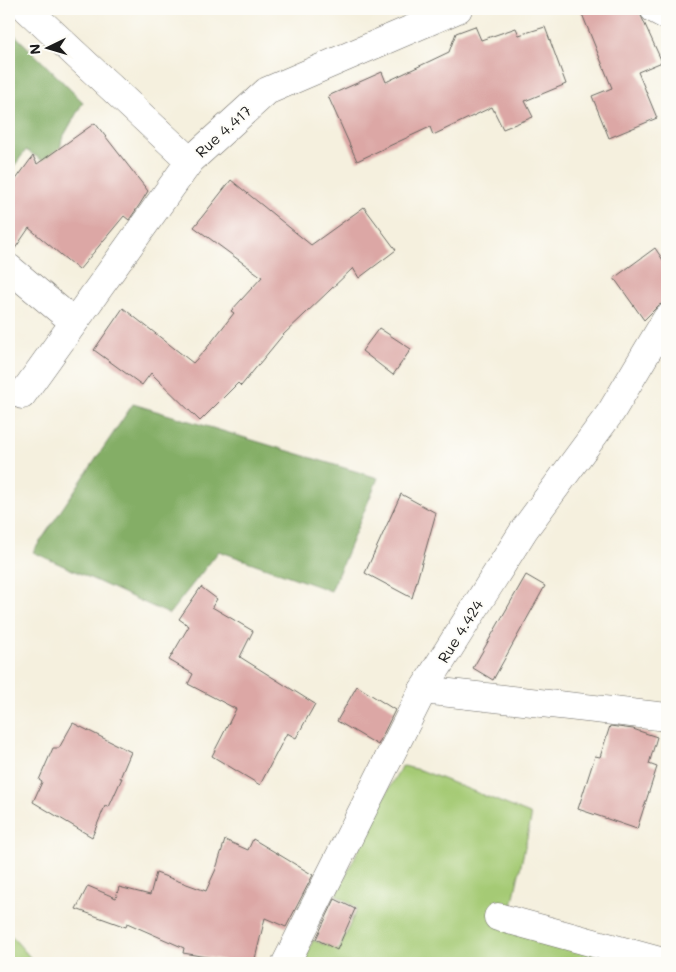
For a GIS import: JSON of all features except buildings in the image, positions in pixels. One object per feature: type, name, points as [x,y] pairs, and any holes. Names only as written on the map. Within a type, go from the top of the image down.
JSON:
[{"type":"street","name":"Rue 4.417","points":[[27,9],[190,161],[267,91],[458,9]]},
{"type":"street","points":[[654,9],[667,16]]},
{"type":"street","points":[[22,395],[190,161]]},
{"type":"street","points":[[9,268],[74,322]]},
{"type":"street","name":"Rue 4.424","points":[[286,963],[423,690],[524,530],[611,412],[667,318]]},
{"type":"street","points":[[423,690],[667,717]]},
{"type":"street","points":[[498,917],[667,963]]},
{"type":"green space","points":[[9,29],[83,102],[62,139],[56,169],[26,150],[9,173]]},
{"type":"green space","points":[[133,404],[378,478],[331,591],[219,551],[169,614],[33,552]]},
{"type":"green space","points":[[404,766],[423,771],[530,814],[531,819],[512,906],[667,963],[303,963],[313,940],[339,950],[357,908],[336,895],[388,790],[401,767]]},
{"type":"green space","points":[[9,933],[35,963],[9,963]]}]
